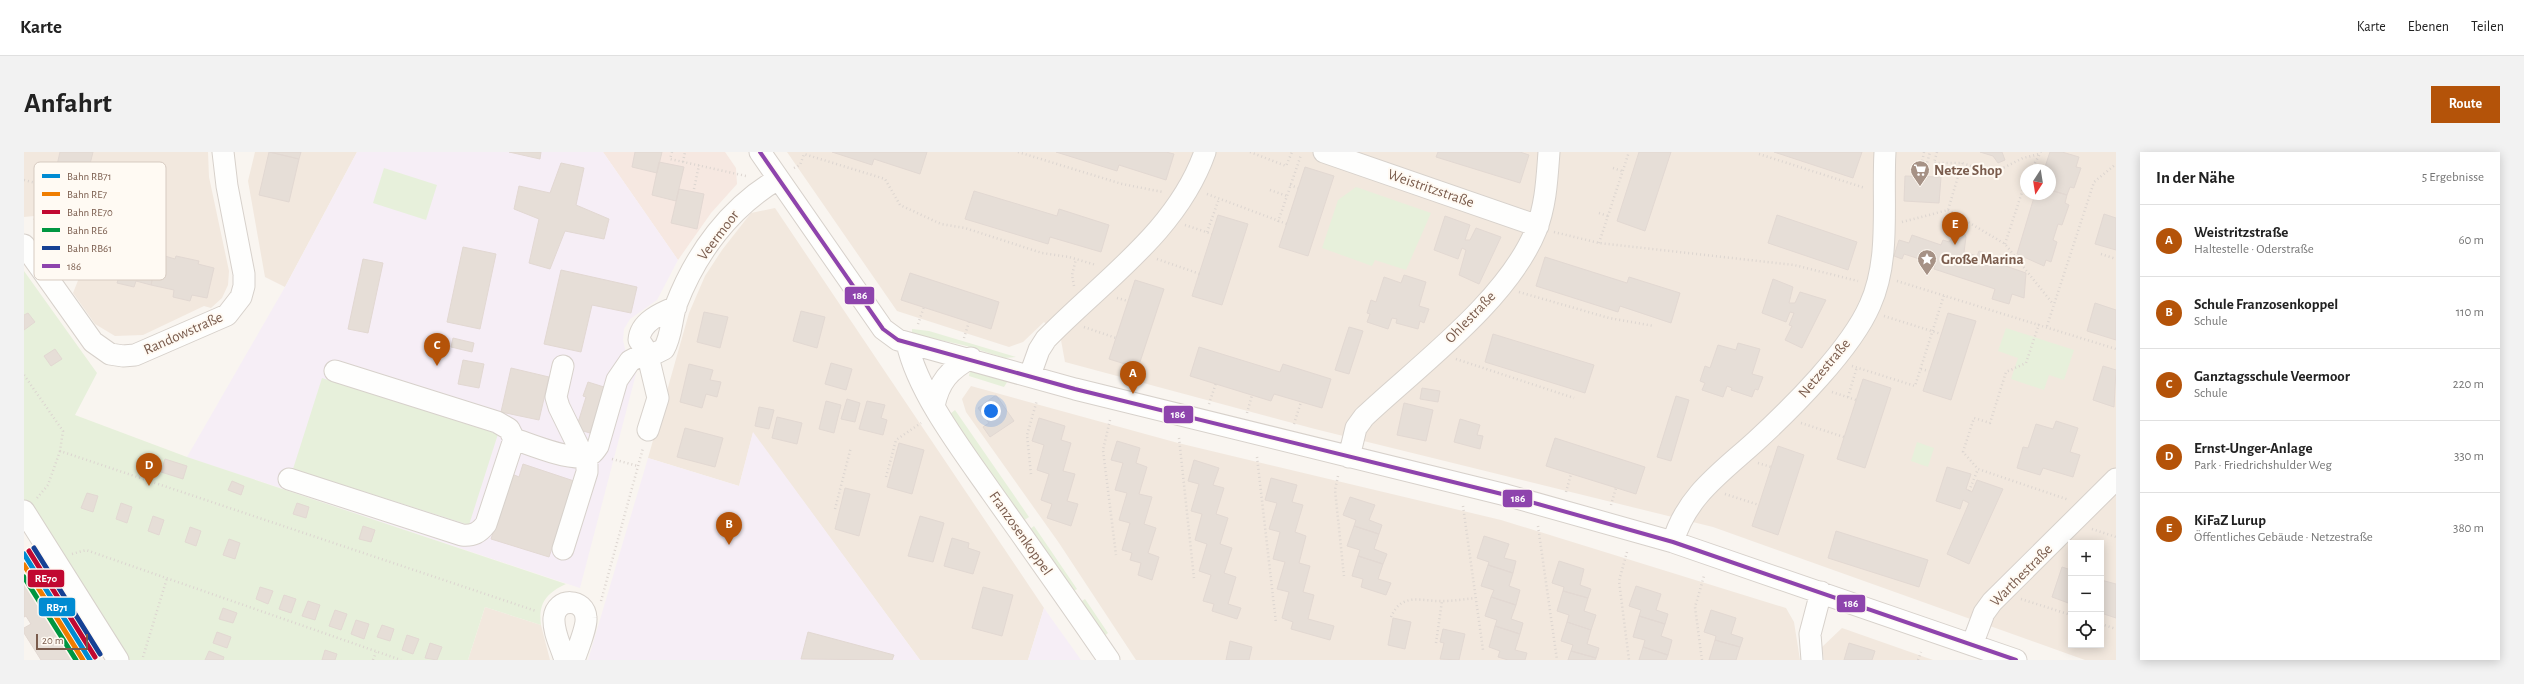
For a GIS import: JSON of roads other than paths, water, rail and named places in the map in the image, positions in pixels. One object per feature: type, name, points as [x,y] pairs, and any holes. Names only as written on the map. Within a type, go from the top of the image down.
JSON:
[{"type":"street","name":"Randowstraße","points":[[49,280],[93,342],[110,354],[123,356],[135,355],[216,320],[235,308],[244,286],[223,152]]},
{"type":"street","points":[[760,152],[785,174],[883,329],[906,343],[971,358],[1121,401],[1506,495],[1673,542],[2016,660]]},
{"type":"street","points":[[1030,376],[1039,350],[1046,339],[1118,272],[1163,223],[1192,182],[1205,152]]},
{"type":"street","name":"Weistritzstraße","points":[[1324,152],[1544,228]]},
{"type":"street","name":"Ohlestraße","points":[[1349,456],[1356,428],[1364,417],[1441,348],[1482,306],[1518,263],[1544,228],[1549,152]]},
{"type":"street","name":"Netzestraße","points":[[1673,542],[1678,526],[1690,503],[1781,418],[1834,359],[1863,320],[1884,283],[1882,259],[1885,152]]},
{"type":"street","name":"Veermoor","points":[[646,352],[656,353],[664,349],[673,324],[676,307],[694,267],[730,216],[754,193],[785,174]]},
{"type":"street","name":"Randowstraße","points":[[24,245],[34,259]]},
{"type":"street","name":"Franzosenkoppel","points":[[906,343],[930,413],[970,460],[1109,660]]},
{"type":"street","points":[[514,439],[571,456],[588,455],[598,446],[617,380],[630,361],[646,352],[658,398],[648,430]]},
{"type":"street","points":[[930,413],[940,384],[947,375],[971,358]]},
{"type":"street","points":[[563,366],[556,397],[559,407],[588,455],[587,472],[563,549]]},
{"type":"street","points":[[290,479],[462,535],[471,536],[480,532],[486,524],[514,439],[509,429],[497,422],[335,371]]},
{"type":"street","name":"Warthestraße","points":[[1972,645],[1984,614],[1992,602],[2087,516],[2116,479]]},
{"type":"street","points":[[29,506],[55,559],[118,660]]},
{"type":"street","points":[[1812,660],[1810,634],[1821,592]]},
{"type":"street","points":[[565,660],[555,630],[554,617],[558,608],[566,602],[575,603],[582,608],[586,618],[574,660]]},
{"type":"rail line","name":"RB61","points":[[34,548],[100,654]]},
{"type":"rail line","name":"RE70","points":[[29,551],[95,657]]},
{"type":"rail line","name":"RB71","points":[[24,554],[90,660]]},
{"type":"rail line","name":"RE7","points":[[24,565],[83,660]]},
{"type":"rail line","name":"RE6","points":[[24,577],[76,660]]},
{"type":"place","name":"Netze Shop","points":[[1920,187]]},
{"type":"place","name":"KiFaZ Lurup","points":[[1955,245]]},
{"type":"place","name":"Große Marina","points":[[1927,276]]},
{"type":"place","name":"Ganztagsschule Veermoor","points":[[437,366]]},
{"type":"place","name":"Weistritzstraße","points":[[1133,394]]},
{"type":"place","name":"Ernst-Unger-Anlage","points":[[149,486]]},
{"type":"place","name":"Schule Franzosenkoppel","points":[[729,545]]}]
